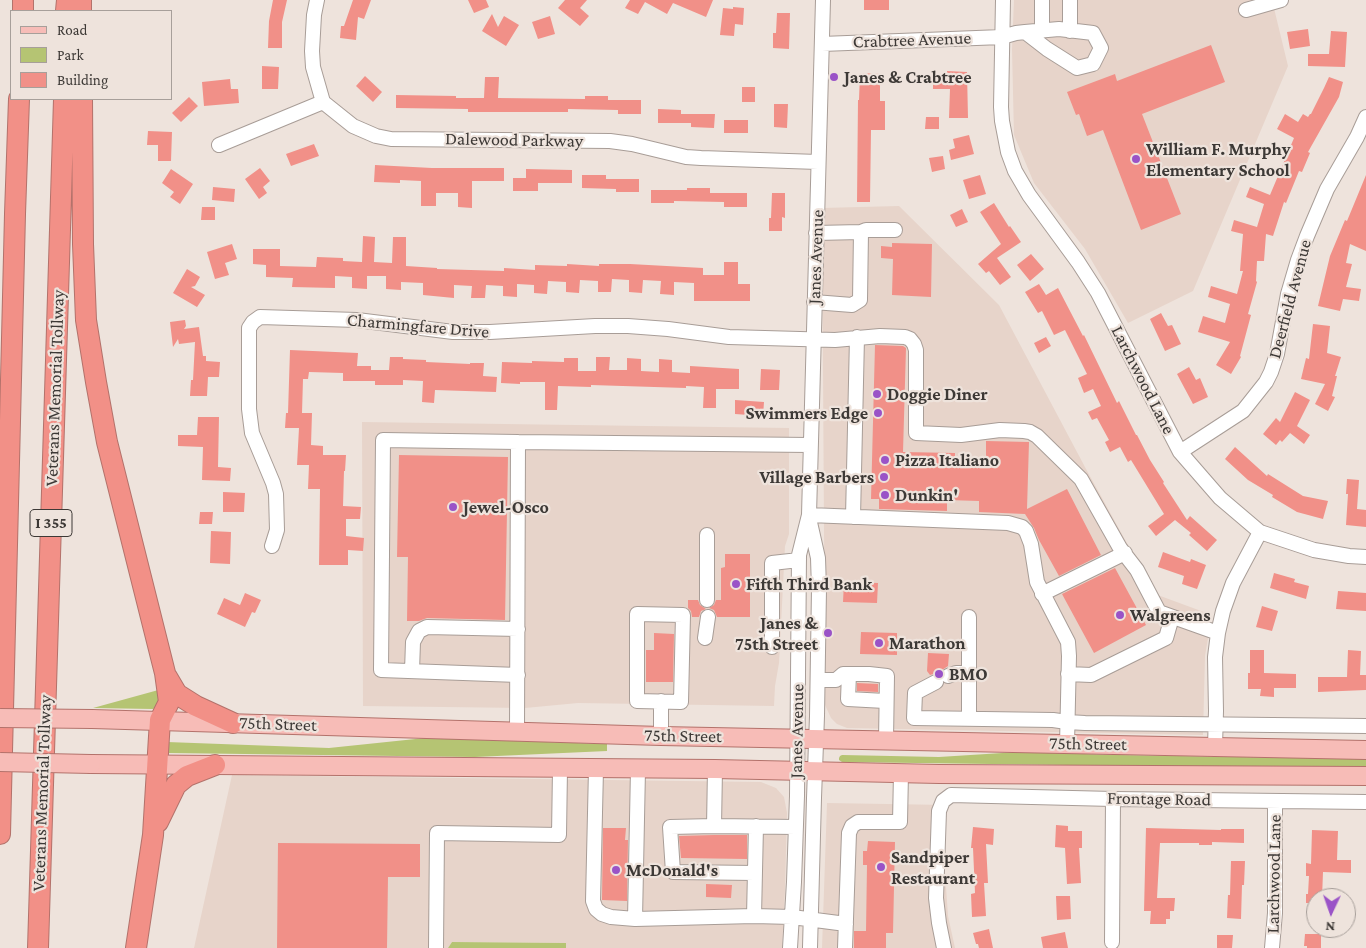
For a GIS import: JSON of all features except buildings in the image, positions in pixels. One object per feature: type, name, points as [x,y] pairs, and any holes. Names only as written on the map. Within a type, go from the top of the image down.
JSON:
[{"type":"highway","name":"I 355","points":[[0,834],[15,214],[20,100]]},
{"type":"highway","name":"Veterans Memorial Tollway","points":[[38,948],[64,100]]},
{"type":"highway","points":[[82,100],[83,244],[86,320],[108,442],[165,673],[169,702],[160,720],[153,835],[136,948]]},
{"type":"highway","points":[[165,673],[177,694],[196,706],[233,723]]},
{"type":"highway","points":[[153,835],[176,785],[187,776],[215,765]]},
{"type":"main road","name":"75th Street","points":[[0,718],[160,720],[816,740],[1366,750]]},
{"type":"main road","name":"75th Street","points":[[0,762],[901,773],[1366,776]]},
{"type":"street","points":[[219,145],[323,102],[313,67],[312,51],[313,24],[318,0]]},
{"type":"street","name":"Janes Avenue","points":[[790,948],[796,827],[799,555],[808,515],[823,0]]},
{"type":"street","name":"Larchwood Lane","points":[[1003,0],[1002,121],[1008,152],[1015,171],[1029,195],[1098,293],[1180,452],[1220,498],[1260,532]]},
{"type":"street","points":[[1042,0],[1042,31]]},
{"type":"street","points":[[1070,0],[1070,30]]},
{"type":"street","points":[[1246,10],[1281,0]]},
{"type":"street","name":"Crabtree Avenue","points":[[822,44],[1002,37],[1026,32],[1059,29],[1093,33],[1100,48],[1092,64],[1077,68],[1047,49],[1026,32]]},
{"type":"street","name":"Dalewood Parkway","points":[[323,102],[353,126],[371,134],[391,139],[610,141],[632,144],[686,157],[818,162]]},
{"type":"street","name":"Deerfield Avenue","points":[[1180,452],[1243,411],[1266,382],[1277,354],[1288,294],[1306,236],[1327,189],[1366,118]]},
{"type":"street","points":[[816,232],[895,230]]},
{"type":"street","points":[[814,302],[852,305],[860,300],[861,232]]},
{"type":"street","name":"Charmingfare Drive","points":[[272,546],[277,530],[276,494],[252,433],[249,409],[249,328],[260,317],[357,320],[399,324],[438,331],[462,332],[628,326],[728,337],[813,340],[857,337],[905,337],[910,339],[916,350],[916,433],[961,435],[1000,430],[1030,432],[1037,436],[1081,479],[1124,553]]},
{"type":"street","points":[[853,516],[857,337]]},
{"type":"street","points":[[518,675],[381,670],[383,440],[810,445]]},
{"type":"street","points":[[517,731],[518,442]]},
{"type":"street","points":[[808,515],[1008,523],[1022,526],[1031,544],[1037,582],[1068,642],[1067,744]]},
{"type":"street","name":"Janes Avenue","points":[[808,515],[818,558],[818,680],[810,948]]},
{"type":"street","points":[[1214,747],[1216,725],[1215,658],[1218,633],[1223,611],[1233,583],[1260,532],[1314,550],[1366,557]]},
{"type":"street","points":[[707,535],[707,600]]},
{"type":"street","points":[[1042,594],[1124,553],[1137,570],[1159,612],[1218,633]]},
{"type":"street","points":[[772,647],[772,563],[799,560]]},
{"type":"street","points":[[637,614],[683,616],[681,702],[661,701],[637,701],[637,614]]},
{"type":"street","points":[[705,638],[708,617]]},
{"type":"street","points":[[969,617],[969,719]]},
{"type":"street","points":[[1068,674],[1091,675],[1166,638],[1172,617]]},
{"type":"street","points":[[412,671],[413,642],[419,631],[427,627],[518,628]]},
{"type":"street","points":[[969,673],[956,673],[915,693],[914,718],[1216,725],[1366,726]]},
{"type":"street","points":[[818,680],[836,680],[843,674],[886,676],[886,740]]},
{"type":"street","points":[[849,674],[848,699],[885,700]]},
{"type":"street","points":[[661,701],[661,736]]},
{"type":"street","points":[[436,948],[437,833],[559,835],[560,769]]},
{"type":"street","points":[[596,769],[594,901],[596,909],[602,914],[611,917],[635,919],[792,917],[846,924]]},
{"type":"street","points":[[635,919],[638,769]]},
{"type":"street","points":[[714,826],[715,770]]},
{"type":"street","points":[[845,948],[849,833],[852,826],[858,822],[900,822],[901,773]]},
{"type":"street","name":"Frontage Road","points":[[944,948],[936,898],[940,811],[943,801],[951,795],[1366,802]]},
{"type":"street","points":[[1112,942],[1113,799]]},
{"type":"street","name":"Larchwood Lane","points":[[1272,948],[1275,912],[1275,801]]},
{"type":"street","points":[[754,916],[756,826]]},
{"type":"street","points":[[755,873],[673,872],[670,827],[796,827]]},
{"type":"shaded area","name":"William F. Murphy Elementary School","points":[[1014,0],[1272,0],[1288,66],[1193,291],[1128,323],[1085,249],[1034,183],[1014,135],[1012,49]]},
{"type":"shaded area","points":[[899,206],[999,305],[1155,594],[1212,615],[1205,656],[1203,735],[847,728],[837,724],[831,718],[825,705],[822,208]]},
{"type":"shaded area","points":[[362,422],[789,428],[789,534],[785,546],[779,663],[774,706],[578,703],[525,708],[363,706]]},
{"type":"shaded area","points":[[232,775],[761,782],[776,788],[784,797],[787,813],[782,948],[566,948],[566,943],[452,942],[448,948],[194,948]]},
{"type":"shaded area","points":[[827,803],[947,805],[944,858],[948,916],[955,948],[822,948]]},
{"type":"green space","points":[[162,689],[159,706],[153,709],[93,708]]},
{"type":"green space","points":[[425,738],[607,744],[607,751],[475,757],[168,753],[167,742],[329,748]]},
{"type":"green space","points":[[1018,752],[1366,759],[1366,769],[842,762],[839,760],[842,755],[939,757]]},
{"type":"green space","points":[[452,942],[566,943],[566,948],[448,948]]},
{"type":"place","name":"Janes & Crabtree","points":[[834,77]]},
{"type":"place","name":"William F. Murphy Elementary School","points":[[1136,159]]},
{"type":"place","name":"Doggie Diner","points":[[877,394]]},
{"type":"place","name":"Swimmers Edge","points":[[878,413]]},
{"type":"place","name":"Pizza Italiano","points":[[885,460]]},
{"type":"place","name":"Village Barbers","points":[[884,477]]},
{"type":"place","name":"Dunkin'","points":[[885,495]]},
{"type":"place","name":"Jewel-Osco","points":[[453,507]]},
{"type":"place","name":"Fifth Third Bank","points":[[736,584]]},
{"type":"place","name":"Walgreens","points":[[1120,615]]},
{"type":"place","name":"Janes & 75th Street","points":[[828,633]]},
{"type":"place","name":"Marathon","points":[[879,643]]},
{"type":"place","name":"BMO","points":[[939,674]]},
{"type":"place","name":"Sandpiper Restaurant","points":[[881,867]]},
{"type":"place","name":"McDonald's","points":[[616,870]]}]
